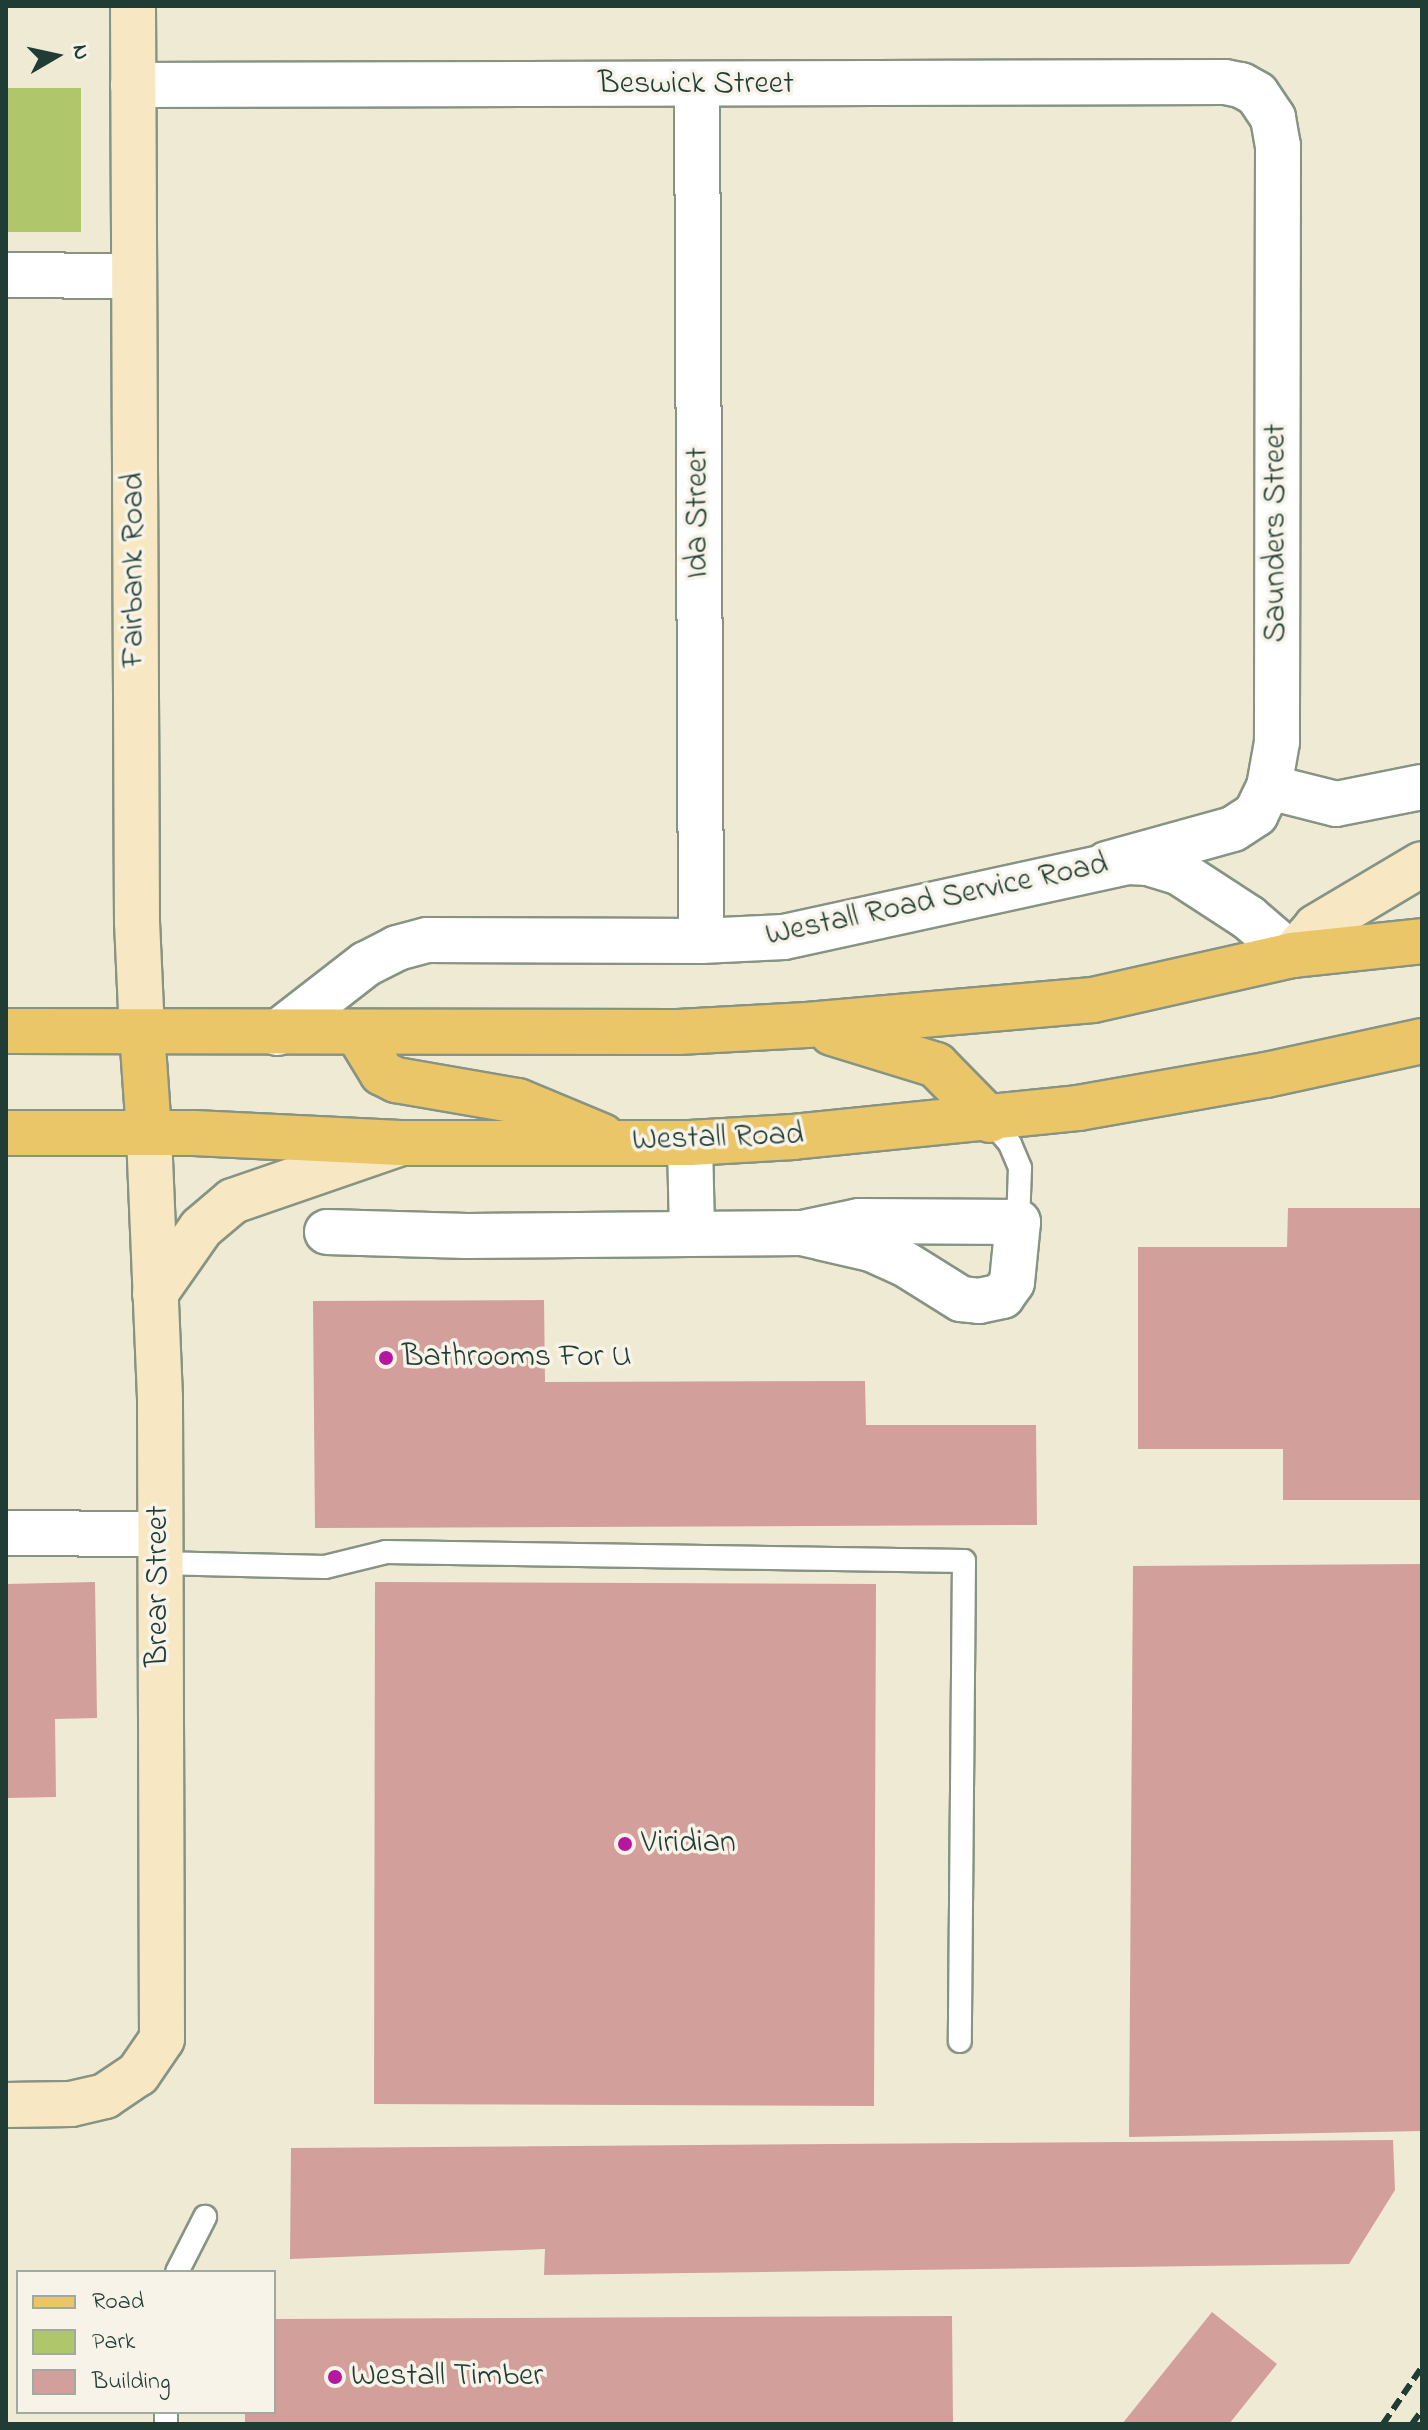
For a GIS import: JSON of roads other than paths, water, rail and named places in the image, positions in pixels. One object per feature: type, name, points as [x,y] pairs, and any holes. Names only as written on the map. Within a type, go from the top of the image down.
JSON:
[{"type":"main road","name":"Fairbank Road","points":[[133,6],[137,922],[149,1133]]},
{"type":"main road","points":[[1292,955],[1316,927],[1422,864]]},
{"type":"main road","points":[[6,1031],[678,1032],[807,1025],[1093,1000],[1292,955],[1422,941]]},
{"type":"main road","points":[[807,1025],[936,1065],[990,1120]]},
{"type":"main road","points":[[357,1032],[378,1067],[389,1077],[518,1101],[618,1143]]},
{"type":"main road","name":"Westall Road","points":[[6,1133],[149,1133],[400,1143],[690,1143],[990,1120],[1155,1095],[1422,1041]]},
{"type":"main road","name":"Brear Street","points":[[6,2105],[71,2104],[105,2096],[138,2074],[162,2039],[158,1548],[160,1398],[149,1133]]},
{"type":"main road","points":[[155,1294],[201,1228],[233,1201],[400,1143]]},
{"type":"street","name":"Beswick Street","points":[[133,85],[697,86],[1225,82],[1241,85],[1257,94]]},
{"type":"street","name":"Ida Street","points":[[697,86],[701,941]]},
{"type":"street","name":"Saunders Street","points":[[1107,864],[1233,829],[1256,814],[1277,742],[1278,146],[1273,118],[1257,94]]},
{"type":"street","points":[[6,275],[133,276]]},
{"type":"street","points":[[1270,774],[1343,804],[1422,787]]},
{"type":"street","name":"Westall Road Service Road","points":[[277,1033],[366,964],[397,948],[427,940],[701,941],[784,937],[1107,864],[1148,863],[1180,873],[1249,918],[1292,955]]},
{"type":"street","points":[[690,1143],[692,1233]]},
{"type":"street","points":[[327,1232],[467,1236],[802,1233],[859,1221],[1018,1222],[1012,1282],[1002,1296],[987,1300],[961,1299],[905,1264],[871,1249],[802,1233]]},
{"type":"street","points":[[6,1533],[158,1548]]},
{"type":"lane","points":[[990,1120],[1010,1144],[1020,1168],[1018,1222]]},
{"type":"lane","points":[[158,1548],[325,1567],[386,1552],[964,1561],[960,2041]]},
{"type":"lane","points":[[178,2270],[205,2217]]},
{"type":"railway","points":[[1383,2424],[1422,2367]]},
{"type":"railway","points":[[1412,2424],[1422,2410]]},
{"type":"place","name":"Bathrooms For U","points":[[386,1358]]},
{"type":"place","name":"Viridian","points":[[625,1844]]},
{"type":"place","name":"Westall Timber","points":[[335,2377]]}]
